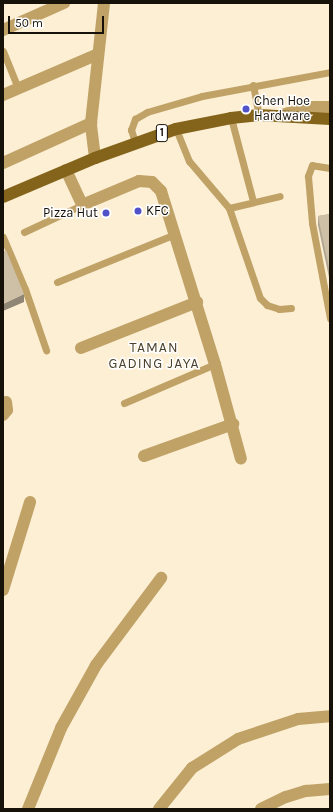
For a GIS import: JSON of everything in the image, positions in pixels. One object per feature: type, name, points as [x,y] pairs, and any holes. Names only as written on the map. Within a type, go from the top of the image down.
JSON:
[{"type":"main road","name":"1","points":[[3,197],[135,142],[176,129],[231,118],[259,115],[282,115],[330,119]]},
{"type":"street","points":[[3,30],[64,3]]},
{"type":"street","points":[[95,158],[90,123],[104,3],[108,3]]},
{"type":"street","points":[[3,95],[98,54]]},
{"type":"street","points":[[282,115],[309,107],[330,107]]},
{"type":"street","points":[[3,162],[90,123]]},
{"type":"street","points":[[66,170],[82,205],[140,181],[152,182],[161,191],[216,364],[241,459]]},
{"type":"street","points":[[80,348],[197,302]]},
{"type":"street","points":[[3,415],[7,410],[5,399]]},
{"type":"street","points":[[144,456],[233,424]]},
{"type":"street","points":[[3,590],[30,502]]},
{"type":"street","points":[[28,809],[61,728],[96,665],[161,578]]},
{"type":"street","points":[[159,809],[192,768],[232,742],[298,719],[330,716]]},
{"type":"street","points":[[261,809],[286,797],[306,791],[330,789]]},
{"type":"lane","points":[[3,51],[18,88]]},
{"type":"lane","points":[[135,142],[131,130],[135,119],[147,112],[202,96],[253,85],[330,72]]},
{"type":"lane","points":[[253,85],[259,115]]},
{"type":"lane","points":[[231,118],[253,201]]},
{"type":"lane","points":[[176,129],[189,161],[229,208],[260,298],[267,305],[279,309],[291,308]]},
{"type":"lane","points":[[330,168],[312,165],[308,176],[312,223],[330,318]]},
{"type":"lane","points":[[229,208],[253,201],[280,196]]},
{"type":"lane","points":[[24,232],[82,205]]},
{"type":"lane","points":[[57,282],[175,234]]},
{"type":"lane","points":[[3,237],[25,289],[46,350]]},
{"type":"lane","points":[[124,403],[216,364]]},
{"type":"building","points":[[330,214],[330,273],[318,216]]},
{"type":"building","points":[[6,250],[24,294],[3,304],[3,252]]},
{"type":"place","name":"Chen Hoe Hardware","points":[[246,109]]},
{"type":"place","name":"KFC","points":[[138,211]]},
{"type":"place","name":"Pizza Hut","points":[[106,213]]},
{"type":"district","name":"TAMAN GADING JAYA","points":[[154,356]]}]
